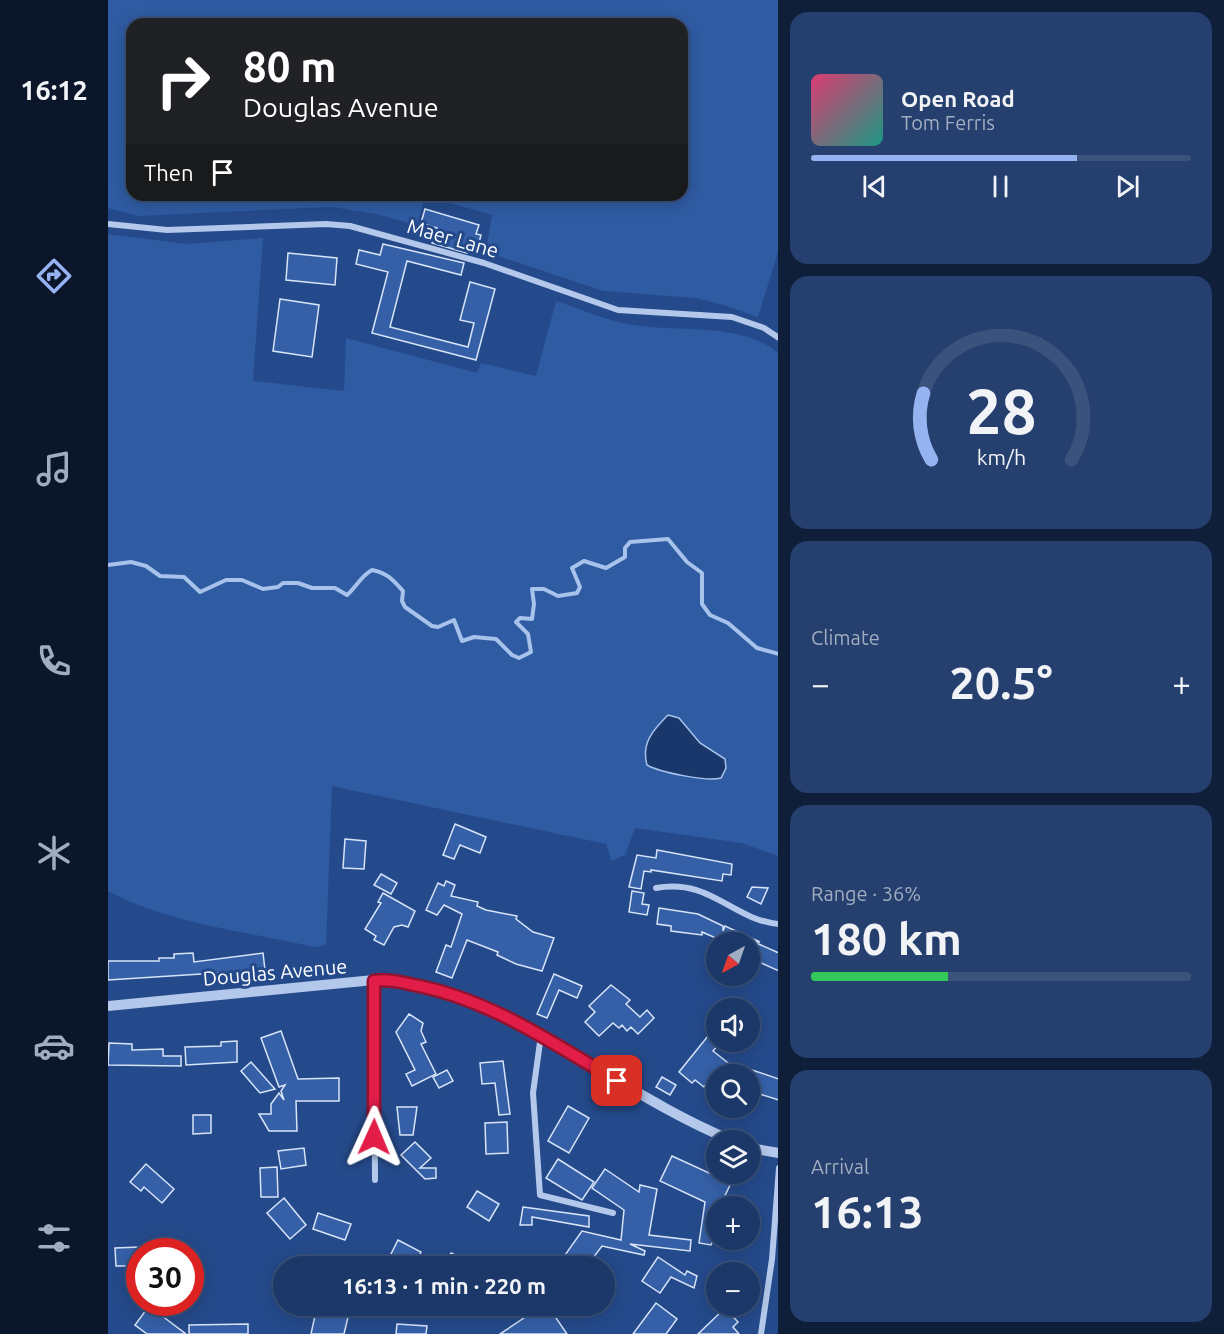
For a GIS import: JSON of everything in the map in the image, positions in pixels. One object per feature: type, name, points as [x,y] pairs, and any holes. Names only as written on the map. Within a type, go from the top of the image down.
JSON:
[{"type":"street","name":"Maer Lane","points":[[108,224],[167,231],[326,224],[350,226],[484,263],[606,307],[630,312],[724,316],[749,322],[778,338]]},
{"type":"street","points":[[656,888],[687,886],[727,902],[758,919],[778,924]]},
{"type":"street","name":"Douglas Avenue","points":[[108,1006],[384,979],[425,987],[466,1000],[541,1035],[636,1092],[711,1130]]},
{"type":"street","points":[[374,981],[375,1180]]},
{"type":"street","points":[[541,1035],[533,1093],[540,1195],[613,1213]]},
{"type":"street","points":[[760,1150],[778,1153]]},
{"type":"street","points":[[761,1334],[771,1271],[778,1168]]},
{"type":"shaded area","points":[[108,0],[778,0],[778,252],[758,317],[696,298],[603,291],[486,252],[492,215],[443,201],[688,201],[688,18],[126,18],[126,201],[424,201],[417,225],[376,214],[332,207],[138,216],[108,208]]},
{"type":"shaded area","points":[[108,234],[187,244],[263,238],[253,381],[344,391],[346,338],[477,373],[481,363],[536,376],[556,301],[622,323],[724,332],[744,336],[778,353],[778,856],[742,843],[635,828],[625,855],[612,861],[606,844],[332,786],[326,945],[314,947],[182,919],[131,902],[108,891]]},
{"type":"shaded area","points":[[668,715],[679,718],[700,743],[725,759],[726,768],[721,778],[705,779],[683,776],[647,765],[647,743],[653,732]]},
{"type":"building","points":[[425,209],[479,225],[476,234],[481,235],[477,250],[468,248],[467,253],[432,243],[437,228],[421,223]]},
{"type":"building","points":[[383,244],[464,263],[461,275],[407,261],[390,327],[468,347],[474,323],[460,320],[470,282],[495,289],[476,360],[372,333],[388,272],[356,264],[359,250],[380,255]]},
{"type":"building","points":[[288,253],[337,258],[335,285],[286,280]]},
{"type":"building","points":[[280,299],[319,305],[312,357],[273,351]]},
{"type":"building","points":[[455,824],[486,837],[480,853],[460,845],[454,859],[443,855]]},
{"type":"building","points":[[345,839],[366,841],[364,869],[343,868]]},
{"type":"building","points":[[657,850],[732,864],[731,875],[723,874],[722,881],[651,870],[651,872],[644,871],[641,889],[629,887],[637,855],[656,858]]},
{"type":"building","points":[[381,874],[397,883],[391,894],[374,885]]},
{"type":"building","points":[[446,881],[455,885],[451,896],[478,902],[477,906],[486,910],[517,916],[516,919],[533,932],[554,938],[542,971],[516,964],[497,955],[498,952],[467,940],[452,978],[436,972],[446,945],[451,947],[462,914],[444,905],[437,915],[426,910],[438,883],[444,886]]},
{"type":"building","points":[[752,887],[768,888],[761,904],[747,897]]},
{"type":"building","points":[[632,891],[644,893],[642,904],[649,905],[647,915],[629,912]]},
{"type":"building","points":[[383,893],[415,911],[408,927],[402,925],[394,927],[384,945],[374,940],[376,936],[365,929],[381,903],[378,902]]},
{"type":"building","points":[[659,908],[698,914],[723,926],[723,931],[725,926],[738,932],[702,932],[702,935],[671,931],[671,926],[657,924]]},
{"type":"building","points":[[760,945],[778,953],[778,971],[760,962]]},
{"type":"building","points":[[193,953],[194,962],[263,953],[265,970],[108,980],[108,961],[159,961],[159,958],[174,958],[174,954]]},
{"type":"building","points":[[554,974],[582,986],[577,998],[559,990],[547,1018],[537,1014]]},
{"type":"building","points":[[611,985],[630,1000],[626,1004],[640,1017],[647,1010],[654,1018],[638,1034],[631,1027],[627,1031],[622,1025],[619,1028],[613,1023],[599,1036],[585,1022],[595,1012],[589,1006]]},
{"type":"building","points":[[409,1014],[423,1023],[421,1031],[426,1042],[421,1044],[436,1074],[412,1086],[406,1074],[415,1070],[396,1032]]},
{"type":"building","points":[[281,1031],[298,1079],[339,1078],[339,1101],[296,1101],[297,1131],[269,1131],[259,1114],[271,1114],[271,1104],[279,1093],[284,1100],[281,1091],[285,1085],[279,1087],[261,1038]]},
{"type":"building","points":[[706,1038],[706,1052],[714,1052],[729,1064],[706,1064],[704,1087],[695,1080],[692,1083],[679,1072]]},
{"type":"building","points":[[237,1041],[237,1062],[186,1065],[185,1047],[221,1046],[221,1042]]},
{"type":"building","points":[[109,1043],[132,1044],[132,1050],[163,1049],[163,1056],[181,1056],[181,1066],[108,1065]]},
{"type":"building","points":[[503,1061],[510,1114],[499,1115],[495,1083],[482,1084],[480,1063]]},
{"type":"building","points":[[251,1062],[275,1089],[260,1093],[241,1071]]},
{"type":"building","points":[[447,1070],[453,1081],[439,1088],[433,1077]]},
{"type":"building","points":[[760,1073],[778,1079],[778,1100],[760,1094]]},
{"type":"building","points":[[662,1077],[676,1085],[670,1095],[656,1087]]},
{"type":"building","points":[[568,1106],[589,1118],[569,1153],[548,1141]]},
{"type":"building","points":[[397,1107],[417,1107],[413,1135],[400,1135]]},
{"type":"building","points":[[193,1115],[211,1115],[211,1133],[193,1134]]},
{"type":"building","points":[[507,1122],[508,1153],[486,1154],[485,1123]]},
{"type":"building","points":[[415,1142],[431,1158],[420,1168],[436,1168],[436,1178],[425,1179],[401,1155]]},
{"type":"building","points":[[304,1148],[306,1165],[281,1169],[278,1151]]},
{"type":"building","points":[[672,1156],[706,1172],[706,1184],[731,1184],[725,1196],[706,1196],[706,1244],[699,1243],[705,1202],[660,1181]]},
{"type":"building","points":[[558,1159],[594,1182],[582,1200],[546,1178]]},
{"type":"building","points":[[146,1164],[174,1189],[162,1203],[144,1187],[141,1191],[130,1182]]},
{"type":"building","points":[[277,1167],[278,1197],[261,1197],[260,1168]]},
{"type":"building","points":[[605,1169],[639,1192],[640,1185],[657,1189],[649,1235],[691,1240],[690,1251],[630,1244],[645,1251],[644,1255],[602,1246],[594,1256],[566,1256],[582,1231],[621,1240],[624,1210],[592,1188]]},
{"type":"building","points":[[477,1191],[499,1204],[489,1221],[467,1207]]},
{"type":"building","points":[[284,1198],[306,1225],[290,1239],[267,1213]]},
{"type":"building","points":[[523,1207],[589,1216],[589,1227],[532,1217],[532,1225],[520,1225]]},
{"type":"building","points":[[318,1213],[351,1224],[345,1240],[313,1229]]},
{"type":"building","points":[[398,1240],[421,1252],[419,1256],[390,1256]]},
{"type":"building","points":[[115,1248],[126,1248],[126,1266],[116,1266]]},
{"type":"building","points":[[658,1257],[685,1275],[687,1271],[697,1276],[694,1288],[671,1277],[660,1293],[642,1281]]},
{"type":"building","points":[[656,1303],[677,1319],[666,1334],[633,1334]]},
{"type":"building","points":[[142,1316],[162,1316],[186,1334],[147,1334],[135,1325]]},
{"type":"building","points":[[315,1316],[348,1317],[344,1334],[311,1334]]},
{"type":"building","points":[[527,1316],[555,1316],[567,1334],[500,1334]]},
{"type":"building","points":[[717,1316],[732,1316],[738,1322],[733,1327],[739,1334],[698,1334]]},
{"type":"building","points":[[248,1324],[248,1334],[189,1334],[189,1325]]},
{"type":"building","points":[[397,1324],[427,1326],[426,1334],[396,1334]]},
{"type":"waterway","points":[[108,565],[131,562],[146,566],[160,576],[184,577],[200,592],[226,580],[242,580],[263,589],[278,587],[283,583],[298,583],[312,588],[335,588],[347,595],[372,570],[392,580],[403,591],[402,601],[405,607],[432,626],[438,627],[454,620],[462,641],[474,637],[496,639],[512,655],[519,658],[531,652],[528,634],[516,622],[520,618],[532,619],[534,604],[532,589],[544,589],[558,596],[577,593],[580,587],[572,568],[584,561],[606,568],[625,557],[625,548],[630,542],[668,539],[687,562],[702,573],[702,604],[710,615],[728,623],[757,648],[778,654]]},
{"type":"route","points":[[374,1137],[374,981],[384,979],[425,987],[466,1000],[541,1035],[617,1081]]}]
